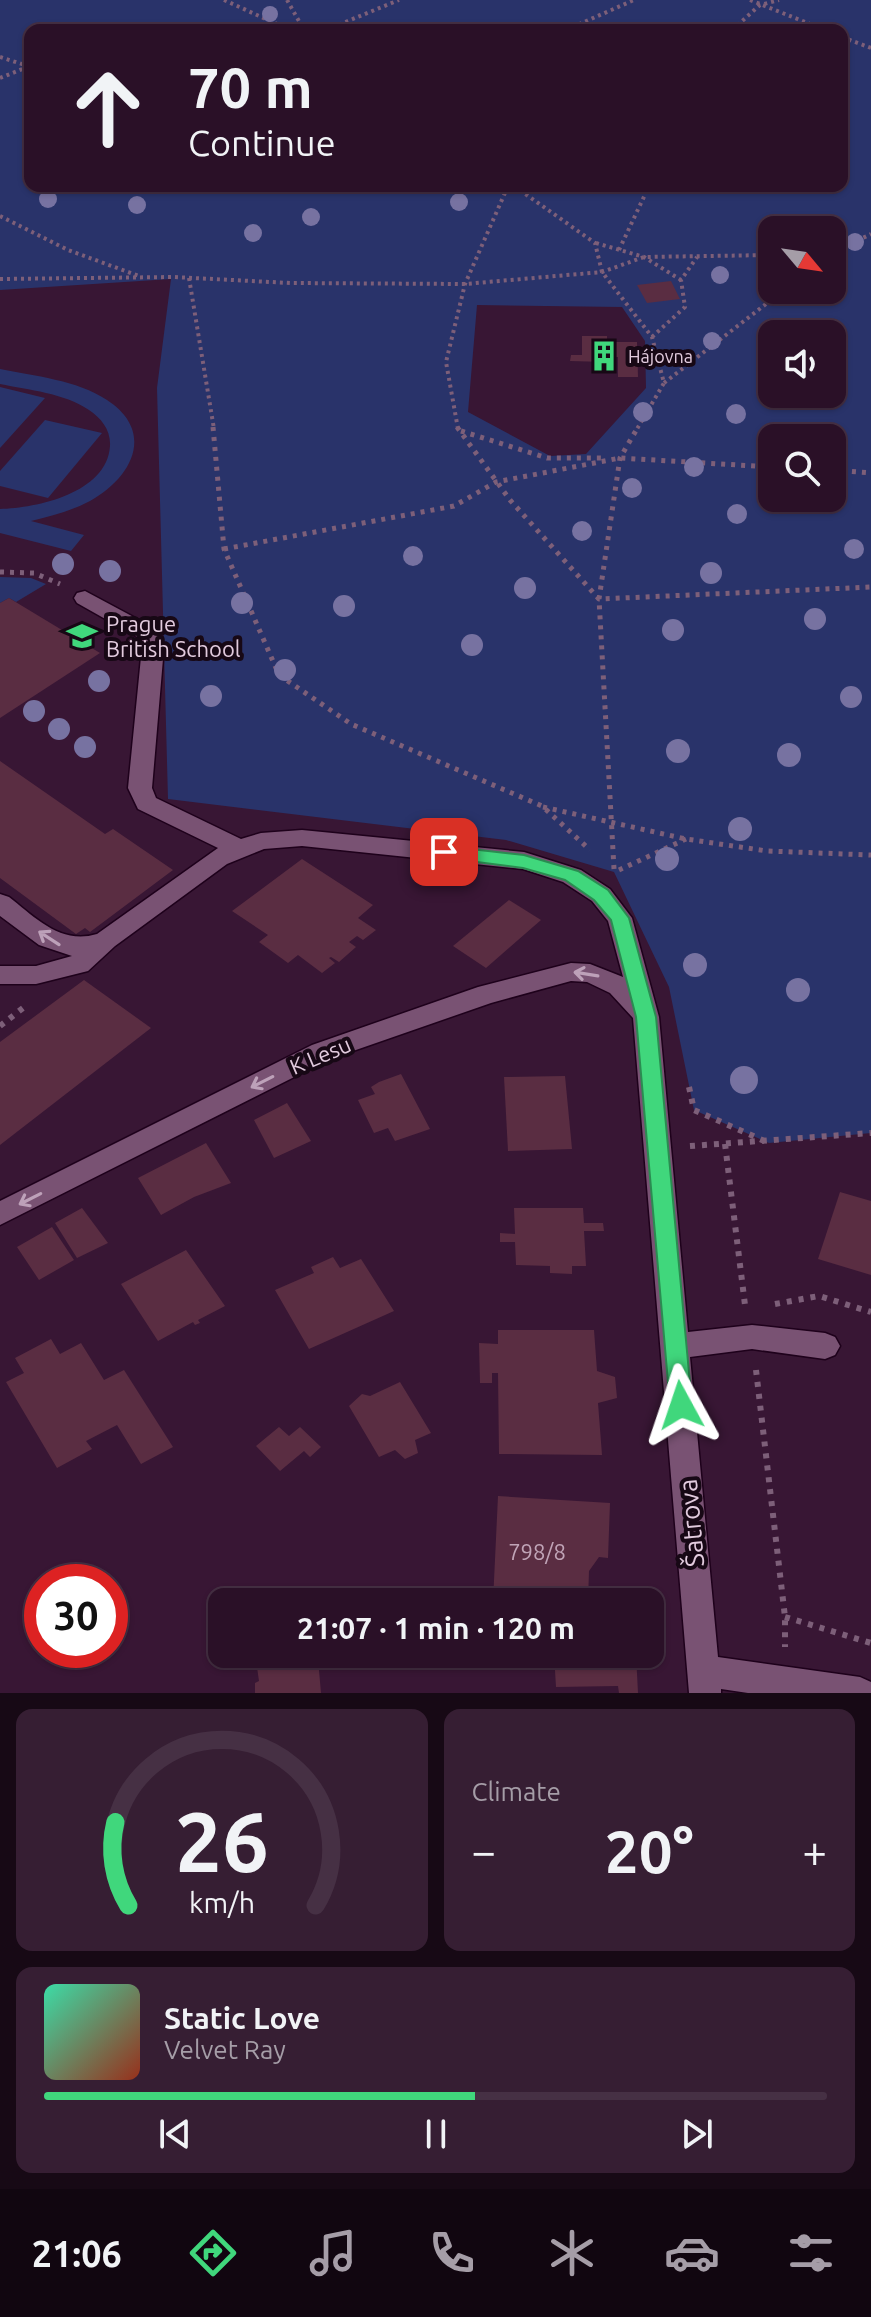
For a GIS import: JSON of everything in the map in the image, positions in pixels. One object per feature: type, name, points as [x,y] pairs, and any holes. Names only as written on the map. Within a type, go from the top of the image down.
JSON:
[{"type":"street","points":[[85,598],[148,634],[153,647],[140,788],[146,803],[238,848]]},
{"type":"street","name":"Šatrova","points":[[0,975],[36,975],[66,969],[88,958],[106,940],[201,869],[238,848],[281,837],[512,859],[572,876],[601,895],[620,918],[646,1017],[704,1682]]},
{"type":"street","points":[[0,903],[62,946],[80,948],[106,940]]},
{"type":"street","name":"K Lesu","points":[[0,1214],[321,1052],[487,994],[571,972],[590,973],[619,986],[646,1017]]},
{"type":"street","points":[[676,1346],[752,1337],[790,1339],[825,1346]]},
{"type":"street","points":[[704,1682],[786,1682],[860,1693]]},
{"type":"path","points":[[224,0],[276,24]]},
{"type":"path","points":[[287,0],[301,24]]},
{"type":"path","points":[[340,24],[396,0]]},
{"type":"path","points":[[580,24],[634,0]]},
{"type":"path","points":[[750,0],[809,24]]},
{"type":"path","points":[[739,24],[760,5],[779,0]]},
{"type":"path","points":[[848,39],[871,48]]},
{"type":"path","points":[[0,57],[24,64]]},
{"type":"path","points":[[0,78],[24,68]]},
{"type":"path","points":[[508,192],[465,284],[446,362],[458,430],[496,482],[599,599]]},
{"type":"path","points":[[520,192],[595,243],[644,257],[758,255]]},
{"type":"path","points":[[619,250],[646,192]]},
{"type":"path","points":[[0,216],[37,237],[113,269],[148,278]]},
{"type":"path","points":[[846,246],[871,234]]},
{"type":"path","points":[[595,243],[602,272],[652,337],[664,383]]},
{"type":"path","points":[[0,279],[189,278],[290,283],[465,284],[602,272],[644,257]]},
{"type":"path","points":[[644,257],[681,280]]},
{"type":"path","points":[[652,337],[685,307],[681,280],[698,257]]},
{"type":"path","points":[[189,278],[217,448],[224,549],[279,675],[351,724],[542,806],[686,839],[767,851],[871,855]]},
{"type":"path","points":[[614,872],[599,599],[620,458],[664,383],[766,304]]},
{"type":"path","points":[[458,430],[547,458],[620,458],[758,466]]},
{"type":"path","points":[[224,549],[454,506],[496,482],[620,458]]},
{"type":"path","points":[[846,471],[871,473]]},
{"type":"path","points":[[0,572],[34,573],[85,598]]},
{"type":"path","points":[[599,599],[871,587]]},
{"type":"path","points":[[542,806],[594,853]]},
{"type":"path","points":[[614,872],[686,839]]},
{"type":"path","points":[[604,862],[614,872]]},
{"type":"path","points":[[688,1079],[694,1110],[769,1143]]},
{"type":"path","points":[[657,1149],[871,1133]]},
{"type":"path","points":[[725,1144],[746,1310],[819,1296],[871,1312]]},
{"type":"path","points":[[752,1337],[785,1617],[786,1682]]},
{"type":"path","points":[[785,1617],[871,1643]]},
{"type":"shaded area","points":[[0,0],[871,0],[871,1133],[769,1143],[694,1110],[669,987],[614,872],[506,840],[168,799],[157,388],[171,279],[0,290]],"holes":[[[477,305],[622,307],[645,341],[646,388],[586,454],[550,456],[468,412]]]},
{"type":"shaded area","points":[[0,369],[55,380],[95,393],[122,413],[131,426],[133,454],[117,480],[83,505],[31,521],[84,535],[71,551],[0,533],[0,509],[50,501],[84,486],[97,476],[106,462],[110,446],[107,430],[93,413],[79,404],[46,393],[0,384]]},
{"type":"shaded area","points":[[0,387],[45,398],[0,448]]},
{"type":"shaded area","points":[[45,420],[102,433],[48,498],[0,486],[0,471]]},
{"type":"shaded area","points":[[0,577],[31,578],[46,584],[16,602],[9,598],[0,603]]},
{"type":"building","points":[[671,281],[680,299],[647,303],[637,285]]},
{"type":"building","name":"Hájovna","points":[[582,336],[607,336],[607,342],[637,342],[638,377],[618,377],[618,357],[606,357],[606,362],[570,361],[571,355],[582,355]]},
{"type":"building","points":[[9,598],[100,653],[0,718],[0,603]]},
{"type":"building","points":[[0,761],[105,834],[113,829],[173,870],[90,932],[85,928],[76,934],[0,878]]},
{"type":"building","points":[[302,859],[373,905],[358,918],[376,930],[363,940],[357,936],[349,942],[356,947],[339,962],[329,958],[335,963],[322,973],[298,955],[288,963],[259,942],[268,935],[232,911]]},
{"type":"building","points":[[509,900],[541,920],[486,968],[453,946]]},
{"type":"building","points":[[84,980],[151,1028],[0,1145],[0,1042]]},
{"type":"building","points":[[401,1074],[430,1129],[395,1141],[388,1128],[374,1133],[358,1100],[375,1094],[371,1087],[379,1082]]},
{"type":"building","points":[[565,1076],[572,1149],[508,1151],[504,1077]]},
{"type":"building","points":[[287,1103],[311,1141],[274,1158],[254,1120]]},
{"type":"building","points":[[206,1143],[231,1183],[194,1197],[161,1215],[138,1178]]},
{"type":"building","points":[[840,1192],[871,1201],[871,1275],[818,1259]]},
{"type":"building","points":[[82,1208],[108,1243],[77,1258],[55,1223]]},
{"type":"building","points":[[514,1208],[583,1208],[584,1223],[603,1223],[604,1231],[584,1231],[586,1266],[572,1266],[572,1274],[550,1273],[550,1266],[516,1265],[515,1242],[500,1242],[500,1233],[515,1234]]},
{"type":"building","points":[[52,1227],[74,1260],[39,1280],[17,1247]]},
{"type":"building","points":[[186,1250],[225,1306],[198,1320],[200,1323],[195,1325],[193,1322],[158,1341],[121,1284]]},
{"type":"building","points":[[333,1257],[340,1268],[361,1259],[394,1311],[309,1349],[275,1290],[314,1273],[311,1267]]},
{"type":"building","points":[[498,1330],[594,1330],[597,1371],[615,1377],[617,1398],[598,1403],[602,1455],[499,1454],[498,1373],[492,1373],[492,1383],[480,1383],[479,1343],[498,1344]]},
{"type":"building","points":[[51,1339],[60,1354],[81,1343],[104,1380],[124,1370],[173,1447],[141,1464],[117,1425],[86,1441],[92,1449],[57,1468],[6,1382],[24,1373],[15,1358]]},
{"type":"building","points":[[400,1382],[431,1433],[415,1440],[418,1453],[405,1459],[395,1450],[379,1457],[349,1406],[362,1394],[370,1396]]},
{"type":"building","points":[[279,1427],[289,1436],[300,1427],[321,1447],[310,1457],[304,1451],[280,1471],[256,1446]]},
{"type":"building","points":[[498,1496],[610,1503],[608,1558],[599,1557],[589,1571],[588,1588],[494,1588]]},
{"type":"building","points":[[257,1668],[319,1668],[321,1693],[255,1693],[255,1683],[259,1681]]},
{"type":"building","points":[[555,1668],[637,1668],[638,1693],[619,1693],[618,1686],[556,1687]]},
{"type":"place","name":"Hájovna","points":[[604,356]]},
{"type":"place","name":"Prague British School","points":[[82,636]]},
{"type":"route","points":[[444,852],[524,861],[572,876],[601,895],[620,918],[646,1017],[681,1405]]}]
